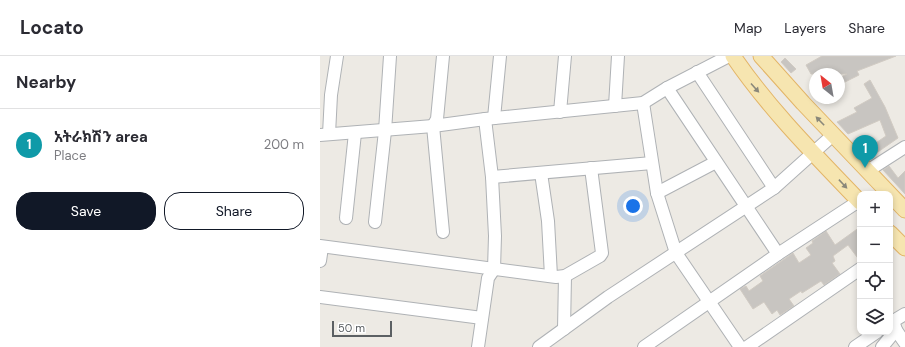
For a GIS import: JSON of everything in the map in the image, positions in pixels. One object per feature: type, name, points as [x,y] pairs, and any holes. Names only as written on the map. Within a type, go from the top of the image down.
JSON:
[{"type":"main road","points":[[761,56],[905,210]]},
{"type":"main road","points":[[724,57],[751,83],[857,200]]},
{"type":"street","points":[[337,56],[325,94],[324,134],[385,131],[643,103],[724,57]]},
{"type":"street","points":[[375,222],[385,131],[390,56]]},
{"type":"street","points":[[443,56],[437,119],[432,126],[443,232]]},
{"type":"street","points":[[478,347],[488,278],[494,269],[495,236],[490,119],[500,56]]},
{"type":"street","points":[[560,112],[565,56]]},
{"type":"street","points":[[615,106],[618,56]]},
{"type":"street","points":[[697,72],[774,188]]},
{"type":"street","points":[[667,88],[778,254]]},
{"type":"street","points":[[643,103],[657,193],[676,253],[740,347]]},
{"type":"street","points":[[346,218],[355,133]]},
{"type":"street","points":[[539,347],[608,298],[774,188],[834,135]]},
{"type":"street","points":[[869,170],[905,147]]},
{"type":"street","points":[[657,193],[716,162]]},
{"type":"street","points":[[492,177],[652,163]]},
{"type":"street","points":[[320,261],[321,246],[550,276],[565,276],[600,256],[602,253],[591,168]]},
{"type":"street","points":[[541,173],[548,221],[550,276]]},
{"type":"street","points":[[644,347],[778,254],[857,203]]},
{"type":"street","points":[[747,347],[857,271]]},
{"type":"street","points":[[564,329],[565,276]]},
{"type":"street","points":[[320,297],[482,318]]},
{"type":"street","points":[[905,314],[893,325],[905,343]]},
{"type":"street","points":[[855,347],[873,335]]},
{"type":"street","points":[[882,347],[888,335]]},
{"type":"building","points":[[822,56],[896,56],[857,71],[859,75],[845,82],[845,75],[847,74],[845,74],[845,68],[809,68],[809,70],[806,65]]},
{"type":"building","points":[[785,58],[796,69],[791,73],[781,62]]},
{"type":"building","points":[[870,80],[885,107],[898,138],[872,156],[867,149],[886,136],[880,120],[848,134],[837,122],[857,112],[854,108],[872,98],[864,84]]},
{"type":"building","points":[[889,166],[898,178],[905,171],[905,194],[883,170]]},
{"type":"building","points":[[857,229],[857,257],[848,245],[833,256],[835,261],[832,263],[840,274],[824,285],[821,281],[789,299],[794,306],[780,315],[777,310],[772,314],[764,302],[753,309],[740,289],[746,286],[749,291],[763,281],[760,276],[793,253],[799,263],[811,255],[806,248],[813,243],[812,241],[826,231],[835,245]]},
{"type":"place","name":"አትራክሽን area","points":[[865,168]]}]
